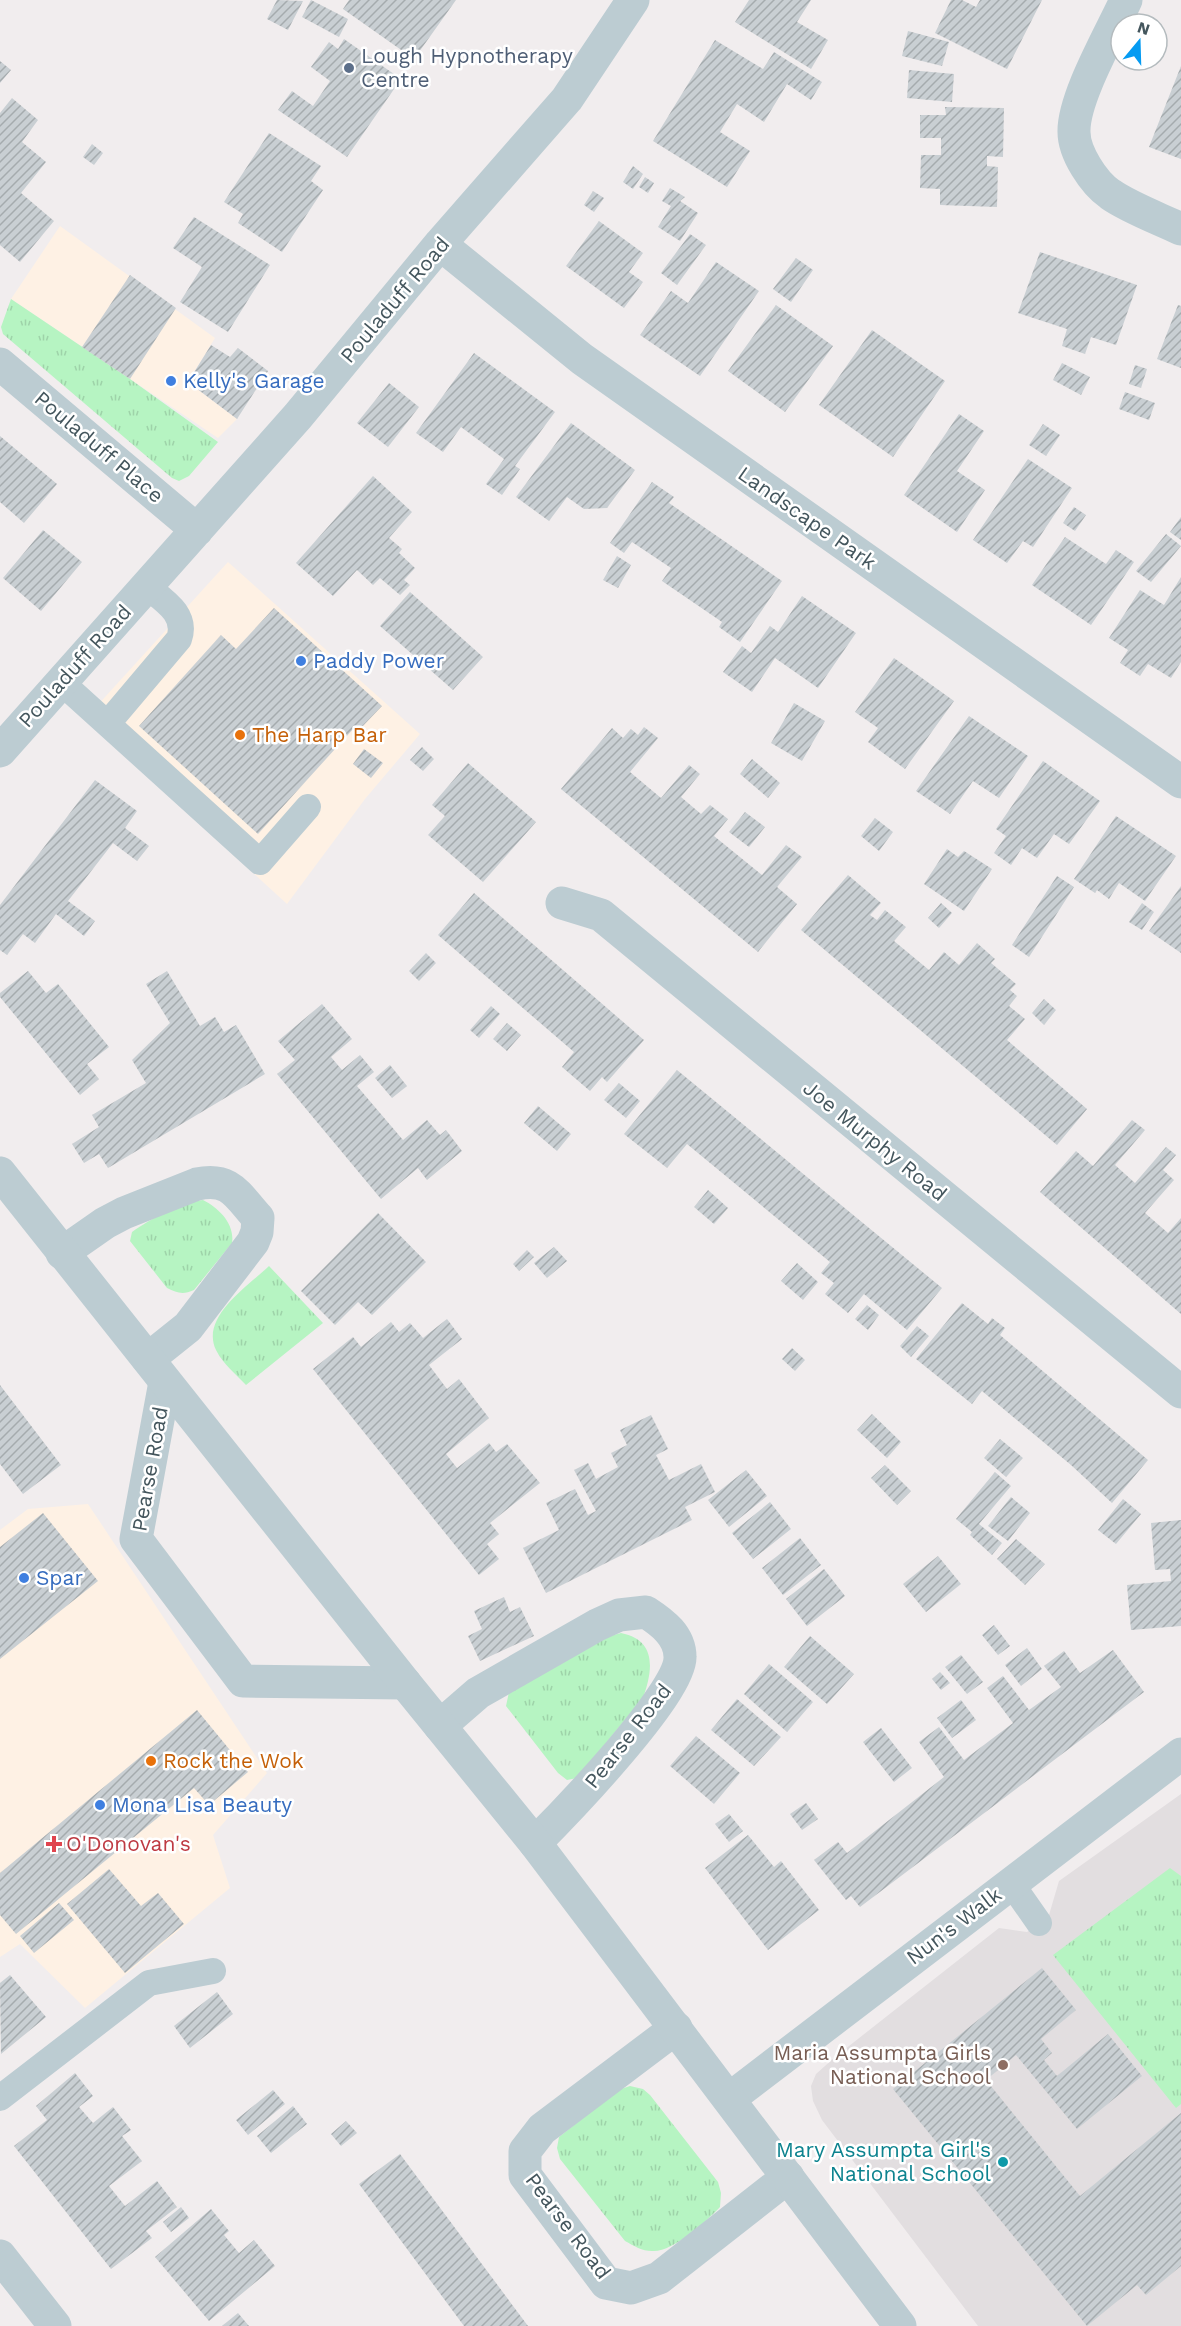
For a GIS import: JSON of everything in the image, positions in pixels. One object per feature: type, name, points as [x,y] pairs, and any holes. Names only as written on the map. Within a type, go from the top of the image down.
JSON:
[{"type":"street","name":"Pouladuff Road","points":[[0,751],[298,416],[440,244],[569,96],[633,0]]},
{"type":"street","points":[[1126,0],[1077,108],[1074,134],[1087,168],[1111,195],[1181,229]]},
{"type":"street","name":"Landscape Park","points":[[440,244],[582,359],[1181,782]]},
{"type":"street","name":"Pouladuff Place","points":[[0,364],[197,530]]},
{"type":"street","name":"Joe Murphy Road","points":[[562,903],[601,915],[1181,1392]]},
{"type":"street","name":"Pearse Road","points":[[0,1173],[535,1843],[900,2326]]},
{"type":"street","points":[[62,1253],[105,1223],[124,1213],[197,1184],[218,1181],[227,1185],[258,1218],[257,1232],[253,1242],[156,1371]]},
{"type":"street","name":"Pearse Road","points":[[156,1371],[136,1539],[243,1681],[405,1683]]},
{"type":"street","name":"Pearse Road","points":[[440,1726],[478,1693],[597,1625],[620,1615],[646,1612],[668,1629],[679,1645],[680,1660],[673,1681],[661,1699],[577,1800],[535,1843]]},
{"type":"street","name":"Nun's Walk","points":[[729,2099],[1181,1754]]},
{"type":"street","name":"Pearse Road","points":[[676,2028],[542,2129],[525,2151],[525,2175],[606,2283],[631,2288],[659,2278],[788,2177]]},
{"type":"street","points":[[0,2256],[55,2326]]},
{"type":"lane","points":[[108,723],[179,639],[182,630],[180,618],[173,609],[146,586]]},
{"type":"lane","points":[[61,682],[260,862],[308,807]]},
{"type":"lane","points":[[1011,1883],[1039,1923]]},
{"type":"lane","points":[[0,2098],[149,1983],[213,1971]]},
{"type":"shaded area","points":[[60,226],[215,338],[188,382],[237,419],[218,438],[11,299]]},
{"type":"shaded area","points":[[228,562],[420,734],[365,799],[287,904],[85,719]]},
{"type":"shaded area","points":[[88,1504],[267,1773],[213,1835],[230,1888],[85,2008],[20,1944],[0,1957],[0,1530],[28,1509]]},
{"type":"shaded area","name":"Maria Assumpta Girls National School","points":[[1181,1794],[1181,2326],[978,2326],[822,2120],[813,2101],[811,2086],[816,2074],[835,2057],[999,1928],[1027,1932],[1039,1923],[1049,1915],[1059,1881]]},
{"type":"green space","points":[[11,299],[130,379],[218,442],[189,476],[179,481],[172,478],[3,334],[1,327]]},
{"type":"green space","points":[[203,1200],[225,1217],[231,1229],[232,1243],[194,1290],[177,1292],[167,1288],[130,1241],[132,1232],[166,1212]]},
{"type":"green space","points":[[269,1266],[323,1323],[246,1385],[216,1350],[213,1338],[215,1326],[220,1314],[229,1303]]},
{"type":"green space","points":[[621,1633],[641,1642],[646,1649],[650,1667],[643,1698],[577,1778],[567,1780],[558,1773],[506,1706],[509,1692],[610,1636]]},
{"type":"green space","points":[[1170,1868],[1181,1876],[1181,2104],[1176,2108],[1053,1955]]},
{"type":"green space","points":[[630,2086],[643,2089],[650,2095],[718,2182],[721,2193],[720,2207],[707,2220],[679,2242],[660,2250],[645,2250],[625,2241],[560,2159],[557,2148],[559,2137],[618,2090]]},
{"type":"building","points":[[277,0],[303,1],[288,30],[267,19]]},
{"type":"building","points":[[311,0],[348,19],[339,37],[302,17]]},
{"type":"building","points":[[349,0],[456,0],[414,59],[343,9]]},
{"type":"building","points":[[749,0],[811,0],[797,22],[828,40],[811,69],[735,22]]},
{"type":"building","points":[[951,0],[962,0],[976,7],[980,0],[1042,0],[1007,69],[935,33]]},
{"type":"building","points":[[908,31],[949,42],[942,66],[902,56]]},
{"type":"building","points":[[344,39],[401,79],[347,157],[278,110],[292,91],[313,106],[330,81],[311,67],[329,42],[338,49]]},
{"type":"building","points":[[715,40],[763,69],[774,52],[822,82],[811,100],[787,84],[764,122],[737,104],[720,132],[750,151],[727,187],[653,141]]},
{"type":"building","points":[[0,61],[11,70],[0,83]]},
{"type":"building","points":[[1181,66],[1181,159],[1149,147]]},
{"type":"building","points":[[909,70],[954,74],[952,102],[907,98]]},
{"type":"building","points":[[12,98],[38,120],[22,142],[46,162],[21,193],[54,221],[20,262],[0,245],[0,113]]},
{"type":"building","points":[[945,107],[1004,108],[1003,157],[987,156],[987,166],[998,167],[997,207],[940,205],[940,189],[920,188],[921,155],[941,155],[941,138],[920,138],[920,115],[946,115]]},
{"type":"building","points":[[269,133],[321,166],[311,181],[323,190],[282,252],[238,223],[243,214],[224,202]]},
{"type":"building","points":[[92,144],[103,153],[94,165],[83,157]]},
{"type":"building","points":[[633,166],[643,174],[633,189],[623,182]]},
{"type":"building","points":[[645,177],[654,183],[648,193],[639,187]]},
{"type":"building","points":[[670,188],[685,197],[680,201],[698,213],[680,241],[658,227],[671,206],[662,201]]},
{"type":"building","points":[[593,191],[604,198],[594,212],[584,205]]},
{"type":"building","points":[[194,217],[270,265],[228,332],[180,302],[202,267],[173,248]]},
{"type":"building","points":[[599,221],[643,253],[629,272],[643,282],[624,308],[566,266]]},
{"type":"building","points":[[690,234],[706,245],[677,285],[661,273]]},
{"type":"building","points":[[1040,252],[1137,285],[1116,345],[1091,337],[1085,354],[1062,346],[1067,329],[1018,313]]},
{"type":"building","points":[[796,258],[813,270],[791,302],[773,289]]},
{"type":"building","points":[[716,262],[759,291],[700,376],[640,335],[671,291],[688,303]]},
{"type":"building","points":[[130,275],[176,308],[130,379],[82,347]]},
{"type":"building","points":[[776,305],[833,346],[785,412],[728,371]]},
{"type":"building","points":[[1178,305],[1181,306],[1181,368],[1157,359]]},
{"type":"building","points":[[872,330],[945,381],[893,457],[819,405]]},
{"type":"building","points":[[211,345],[230,357],[238,348],[268,371],[237,419],[188,382]]},
{"type":"building","points":[[474,353],[555,412],[515,466],[520,469],[502,495],[486,484],[504,459],[461,427],[443,452],[416,433]]},
{"type":"building","points":[[1062,363],[1090,377],[1081,395],[1053,380]]},
{"type":"building","points":[[1135,365],[1147,369],[1141,388],[1129,384]]},
{"type":"building","points":[[389,383],[419,407],[388,447],[357,423]]},
{"type":"building","points":[[1125,392],[1155,403],[1149,420],[1119,409]]},
{"type":"building","points":[[959,414],[984,431],[957,471],[985,490],[957,532],[904,495]]},
{"type":"building","points":[[571,423],[635,470],[607,508],[584,509],[567,497],[549,521],[516,497]]},
{"type":"building","points":[[1043,424],[1060,435],[1046,456],[1029,445]]},
{"type":"building","points":[[0,436],[57,484],[24,523],[0,502]]},
{"type":"building","points":[[1028,459],[1072,488],[1033,547],[1023,541],[1007,563],[973,540]]},
{"type":"building","points":[[373,476],[412,512],[389,538],[402,549],[399,553],[415,568],[404,580],[410,585],[400,595],[380,578],[373,585],[357,570],[333,596],[296,563]]},
{"type":"building","points":[[652,482],[674,497],[669,503],[782,581],[740,642],[719,627],[722,622],[662,581],[671,568],[632,542],[624,553],[610,543]]},
{"type":"building","points":[[1074,507],[1086,515],[1075,531],[1063,523]]},
{"type":"building","points":[[1181,517],[1181,540],[1170,532]]},
{"type":"building","points":[[43,530],[82,562],[41,611],[3,578]]},
{"type":"building","points":[[1166,534],[1181,546],[1151,582],[1136,571]]},
{"type":"building","points":[[1065,537],[1106,564],[1116,550],[1134,562],[1091,625],[1032,585]]},
{"type":"building","points":[[617,556],[631,565],[618,588],[603,580]]},
{"type":"building","points":[[1181,577],[1181,662],[1171,678],[1148,664],[1140,676],[1120,663],[1128,650],[1109,638],[1140,590],[1164,605]]},
{"type":"building","points":[[410,592],[483,657],[453,690],[380,626]]},
{"type":"building","points":[[802,596],[856,633],[818,688],[775,658],[752,692],[723,672],[742,646],[751,653],[770,626],[778,632]]},
{"type":"building","name":"The Harp Bar","points":[[274,608],[382,706],[359,730],[355,727],[258,834],[139,726],[221,635],[236,649]]},
{"type":"building","points":[[894,658],[954,701],[905,769],[868,742],[878,728],[855,712]]},
{"type":"building","points":[[794,703],[825,721],[802,761],[771,743]]},
{"type":"building","points":[[969,716],[1028,756],[999,798],[973,781],[950,814],[916,791]]},
{"type":"building","points":[[644,727],[658,738],[630,772],[661,798],[689,765],[700,774],[681,797],[701,814],[710,805],[728,819],[714,836],[762,875],[786,845],[802,857],[777,887],[797,904],[758,952],[561,789],[612,728],[623,738],[631,729],[638,735]]},
{"type":"building","points":[[422,747],[434,759],[423,771],[410,760]]},
{"type":"building","points":[[364,749],[383,763],[371,778],[353,764]]},
{"type":"building","points":[[752,759],[780,783],[768,798],[740,774]]},
{"type":"building","points":[[1043,761],[1100,801],[1069,844],[1054,834],[1037,858],[1022,848],[1011,865],[994,853],[1006,836],[996,829]]},
{"type":"building","points":[[468,763],[536,822],[483,882],[428,835],[445,816],[432,805]]},
{"type":"building","points":[[95,780],[137,811],[125,828],[149,846],[137,861],[113,843],[68,901],[95,921],[84,936],[56,914],[35,943],[23,934],[7,955],[0,950],[0,905]]},
{"type":"building","points":[[745,812],[765,827],[749,847],[729,832]]},
{"type":"building","points":[[1116,816],[1176,856],[1145,901],[1119,883],[1109,899],[1097,890],[1095,893],[1074,879]]},
{"type":"building","points":[[875,818],[893,832],[879,851],[861,836]]},
{"type":"building","points":[[947,849],[958,857],[964,851],[992,869],[964,911],[924,884]]},
{"type":"building","points":[[848,875],[881,903],[870,915],[877,920],[885,910],[906,927],[894,941],[929,970],[944,952],[959,965],[977,943],[995,959],[991,963],[1016,984],[1010,990],[1017,996],[1009,1006],[1025,1019],[1007,1040],[1087,1109],[1057,1145],[801,930]]},
{"type":"building","points":[[1057,876],[1074,887],[1029,957],[1012,945]]},
{"type":"building","points":[[1181,886],[1181,953],[1149,931]]},
{"type":"building","points":[[474,893],[644,1040],[607,1082],[602,1077],[590,1091],[562,1067],[574,1052],[438,935]]},
{"type":"building","points":[[941,903],[952,913],[939,928],[928,918]]},
{"type":"building","points":[[1142,903],[1154,912],[1142,930],[1129,922]]},
{"type":"building","points":[[426,953],[436,963],[419,981],[409,971]]},
{"type":"building","points":[[28,971],[46,993],[58,984],[109,1047],[87,1064],[99,1079],[80,1095],[0,997],[0,993]]},
{"type":"building","points":[[167,971],[200,1026],[215,1017],[224,1032],[236,1025],[265,1074],[108,1168],[99,1154],[84,1163],[72,1144],[99,1127],[92,1115],[146,1083],[132,1060],[170,1023],[146,984]]},
{"type":"building","points":[[1044,999],[1056,1010],[1044,1025],[1032,1013]]},
{"type":"building","points":[[322,1004],[352,1039],[331,1057],[342,1070],[360,1055],[374,1072],[357,1086],[403,1140],[427,1120],[440,1135],[446,1130],[462,1151],[427,1180],[418,1168],[381,1199],[277,1074],[295,1060],[278,1041]]},
{"type":"building","points":[[491,1006],[500,1014],[479,1038],[470,1030]]},
{"type":"building","points":[[507,1023],[521,1035],[507,1051],[493,1039]]},
{"type":"building","points":[[390,1065],[407,1086],[392,1098],[375,1078]]},
{"type":"building","points":[[677,1070],[942,1288],[907,1330],[864,1294],[848,1313],[825,1294],[834,1283],[821,1273],[830,1262],[687,1144],[667,1168],[624,1134]]},
{"type":"building","points":[[619,1083],[640,1101],[626,1118],[604,1100]]},
{"type":"building","points":[[538,1106],[571,1134],[557,1151],[524,1123]]},
{"type":"building","points":[[1132,1120],[1145,1130],[1115,1165],[1135,1183],[1166,1147],[1176,1155],[1163,1170],[1174,1180],[1145,1213],[1168,1233],[1181,1218],[1181,1314],[1040,1192],[1076,1151],[1093,1166]]},
{"type":"building","points":[[708,1190],[728,1208],[714,1224],[694,1207]]},
{"type":"building","points":[[378,1213],[426,1262],[372,1315],[358,1302],[335,1325],[301,1291]]},
{"type":"building","points":[[554,1247],[567,1261],[547,1278],[534,1263]]},
{"type":"building","points":[[527,1250],[534,1257],[519,1271],[513,1264]]},
{"type":"building","points":[[797,1263],[818,1282],[803,1300],[781,1281]]},
{"type":"building","points":[[962,1303],[988,1324],[992,1318],[1005,1328],[1000,1335],[1148,1460],[1112,1503],[1071,1465],[982,1391],[972,1404],[916,1359]]},
{"type":"building","points":[[867,1305],[879,1315],[868,1330],[855,1319]]},
{"type":"building","points":[[447,1319],[462,1339],[429,1365],[447,1389],[459,1379],[489,1418],[446,1454],[457,1468],[489,1443],[496,1452],[507,1444],[540,1483],[490,1523],[499,1534],[487,1544],[499,1559],[479,1575],[313,1369],[353,1337],[361,1347],[391,1322],[399,1332],[410,1323],[423,1338]]},
{"type":"building","points":[[917,1326],[929,1336],[911,1357],[900,1346]]},
{"type":"building","points":[[792,1348],[805,1360],[795,1371],[782,1359]]},
{"type":"building","points":[[0,1385],[61,1465],[23,1494],[0,1464]]},
{"type":"building","points":[[872,1414],[901,1442],[887,1458],[857,1430]]},
{"type":"building","points":[[651,1415],[668,1449],[656,1455],[669,1480],[701,1464],[715,1492],[685,1507],[692,1520],[546,1593],[523,1548],[559,1530],[546,1503],[575,1489],[588,1515],[596,1511],[574,1470],[588,1463],[596,1479],[618,1467],[611,1453],[627,1445],[620,1430]]},
{"type":"building","points":[[1000,1439],[1023,1458],[1006,1477],[984,1458]]},
{"type":"building","points":[[885,1465],[911,1491],[897,1505],[871,1478]]},
{"type":"building","points":[[746,1470],[767,1496],[729,1527],[708,1500]]},
{"type":"building","points":[[995,1472],[1011,1486],[979,1524],[1002,1543],[992,1555],[970,1535],[972,1532],[956,1519]]},
{"type":"building","points":[[1011,1497],[1030,1513],[1008,1541],[988,1526]]},
{"type":"building","points":[[1123,1499],[1141,1514],[1116,1544],[1098,1530]]},
{"type":"building","points":[[770,1502],[791,1529],[753,1559],[732,1533]]},
{"type":"building","points":[[43,1513],[98,1581],[0,1659],[0,1547]]},
{"type":"building","points":[[1181,1520],[1181,1626],[1131,1630],[1127,1585],[1171,1581],[1170,1569],[1155,1570],[1151,1523]]},
{"type":"building","points":[[800,1538],[821,1565],[783,1595],[762,1568]]},
{"type":"building","points":[[1016,1539],[1045,1564],[1025,1585],[997,1559]]},
{"type":"building","points":[[938,1556],[961,1584],[926,1612],[903,1584]]},
{"type":"building","points":[[824,1569],[845,1596],[807,1626],[786,1599]]},
{"type":"building","points":[[504,1597],[510,1612],[520,1607],[534,1636],[480,1661],[468,1636],[482,1629],[474,1611]]},
{"type":"building","points":[[994,1625],[1010,1646],[998,1655],[982,1635]]},
{"type":"building","points":[[810,1636],[854,1674],[827,1704],[784,1667]]},
{"type":"building","points":[[1027,1648],[1042,1669],[1021,1686],[1005,1665]]},
{"type":"building","points":[[1113,1650],[1144,1692],[860,1907],[851,1896],[846,1900],[814,1860],[838,1842],[847,1853],[944,1777],[919,1742],[939,1727],[964,1760],[1013,1723],[987,1688],[1003,1676],[1029,1710],[1061,1687],[1044,1666],[1064,1651],[1080,1673]]},
{"type":"building","points":[[961,1655],[983,1682],[967,1694],[945,1667]]},
{"type":"building","points":[[769,1664],[813,1702],[787,1732],[744,1694]]},
{"type":"building","points":[[940,1672],[950,1683],[941,1690],[932,1679]]},
{"type":"building","points":[[737,1699],[781,1737],[754,1766],[711,1730]]},
{"type":"building","points":[[961,1700],[976,1720],[952,1738],[937,1718]]},
{"type":"building","points":[[197,1710],[248,1772],[209,1805],[194,1788],[16,1934],[0,1915],[0,1873]]},
{"type":"building","points":[[881,1728],[912,1768],[894,1782],[863,1742]]},
{"type":"building","points":[[696,1736],[740,1773],[714,1804],[670,1766]]},
{"type":"building","points":[[806,1803],[818,1819],[802,1830],[790,1814]]},
{"type":"building","points":[[729,1814],[743,1831],[729,1842],[715,1824]]},
{"type":"building","points":[[748,1835],[774,1867],[781,1861],[819,1910],[768,1950],[705,1868]]},
{"type":"building","points":[[109,1869],[141,1906],[158,1893],[184,1924],[125,1973],[67,1904]]},
{"type":"building","points":[[59,1903],[74,1920],[34,1953],[20,1936]]},
{"type":"building","name":"Mary Assumpta Girl's National School","points":[[1042,1968],[1076,2010],[1041,2039],[1052,2053],[1044,2060],[1057,2076],[1108,2034],[1142,2076],[1077,2129],[1016,2055],[986,2080],[1080,2196],[1181,2113],[1181,2266],[1146,2295],[1137,2285],[1087,2326],[893,2089]]},
{"type":"building","points":[[10,1975],[46,2017],[1,2054],[0,1983]]},
{"type":"building","points":[[217,1992],[233,2014],[190,2048],[174,2026]]},
{"type":"building","points":[[75,2073],[93,2096],[79,2107],[93,2123],[113,2107],[131,2130],[122,2136],[142,2161],[109,2186],[125,2206],[157,2181],[177,2207],[146,2231],[152,2238],[111,2269],[14,2146],[47,2120],[36,2106]]},
{"type":"building","points":[[273,2090],[285,2104],[248,2135],[236,2120]]},
{"type":"building","points":[[293,2106],[307,2124],[271,2153],[257,2136]]},
{"type":"building","points":[[346,2121],[357,2133],[341,2146],[331,2134]]},
{"type":"building","points":[[400,2154],[528,2326],[464,2326],[359,2184]]},
{"type":"building","points":[[181,2207],[189,2218],[171,2232],[163,2222]]},
{"type":"building","points":[[211,2209],[229,2231],[224,2235],[239,2253],[254,2240],[275,2266],[209,2321],[155,2257]]},
{"type":"building","points":[[238,2313],[249,2326],[222,2326]]},
{"type":"place","name":"Lough Hypnotherapy Centre","points":[[349,68]]},
{"type":"place","name":"Kelly's Garage","points":[[171,381]]},
{"type":"place","name":"Paddy Power","points":[[301,661]]},
{"type":"place","name":"The Harp Bar","points":[[240,735]]},
{"type":"place","name":"Spar","points":[[24,1578]]},
{"type":"place","name":"Rock the Wok","points":[[151,1761]]},
{"type":"place","name":"Mona Lisa Beauty","points":[[100,1805]]},
{"type":"place","name":"O'Donovan's","points":[[54,1844]]},
{"type":"place","name":"Maria Assumpta Girls National School","points":[[1003,2065]]},
{"type":"place","name":"Mary Assumpta Girl's National School","points":[[1003,2162]]}]
